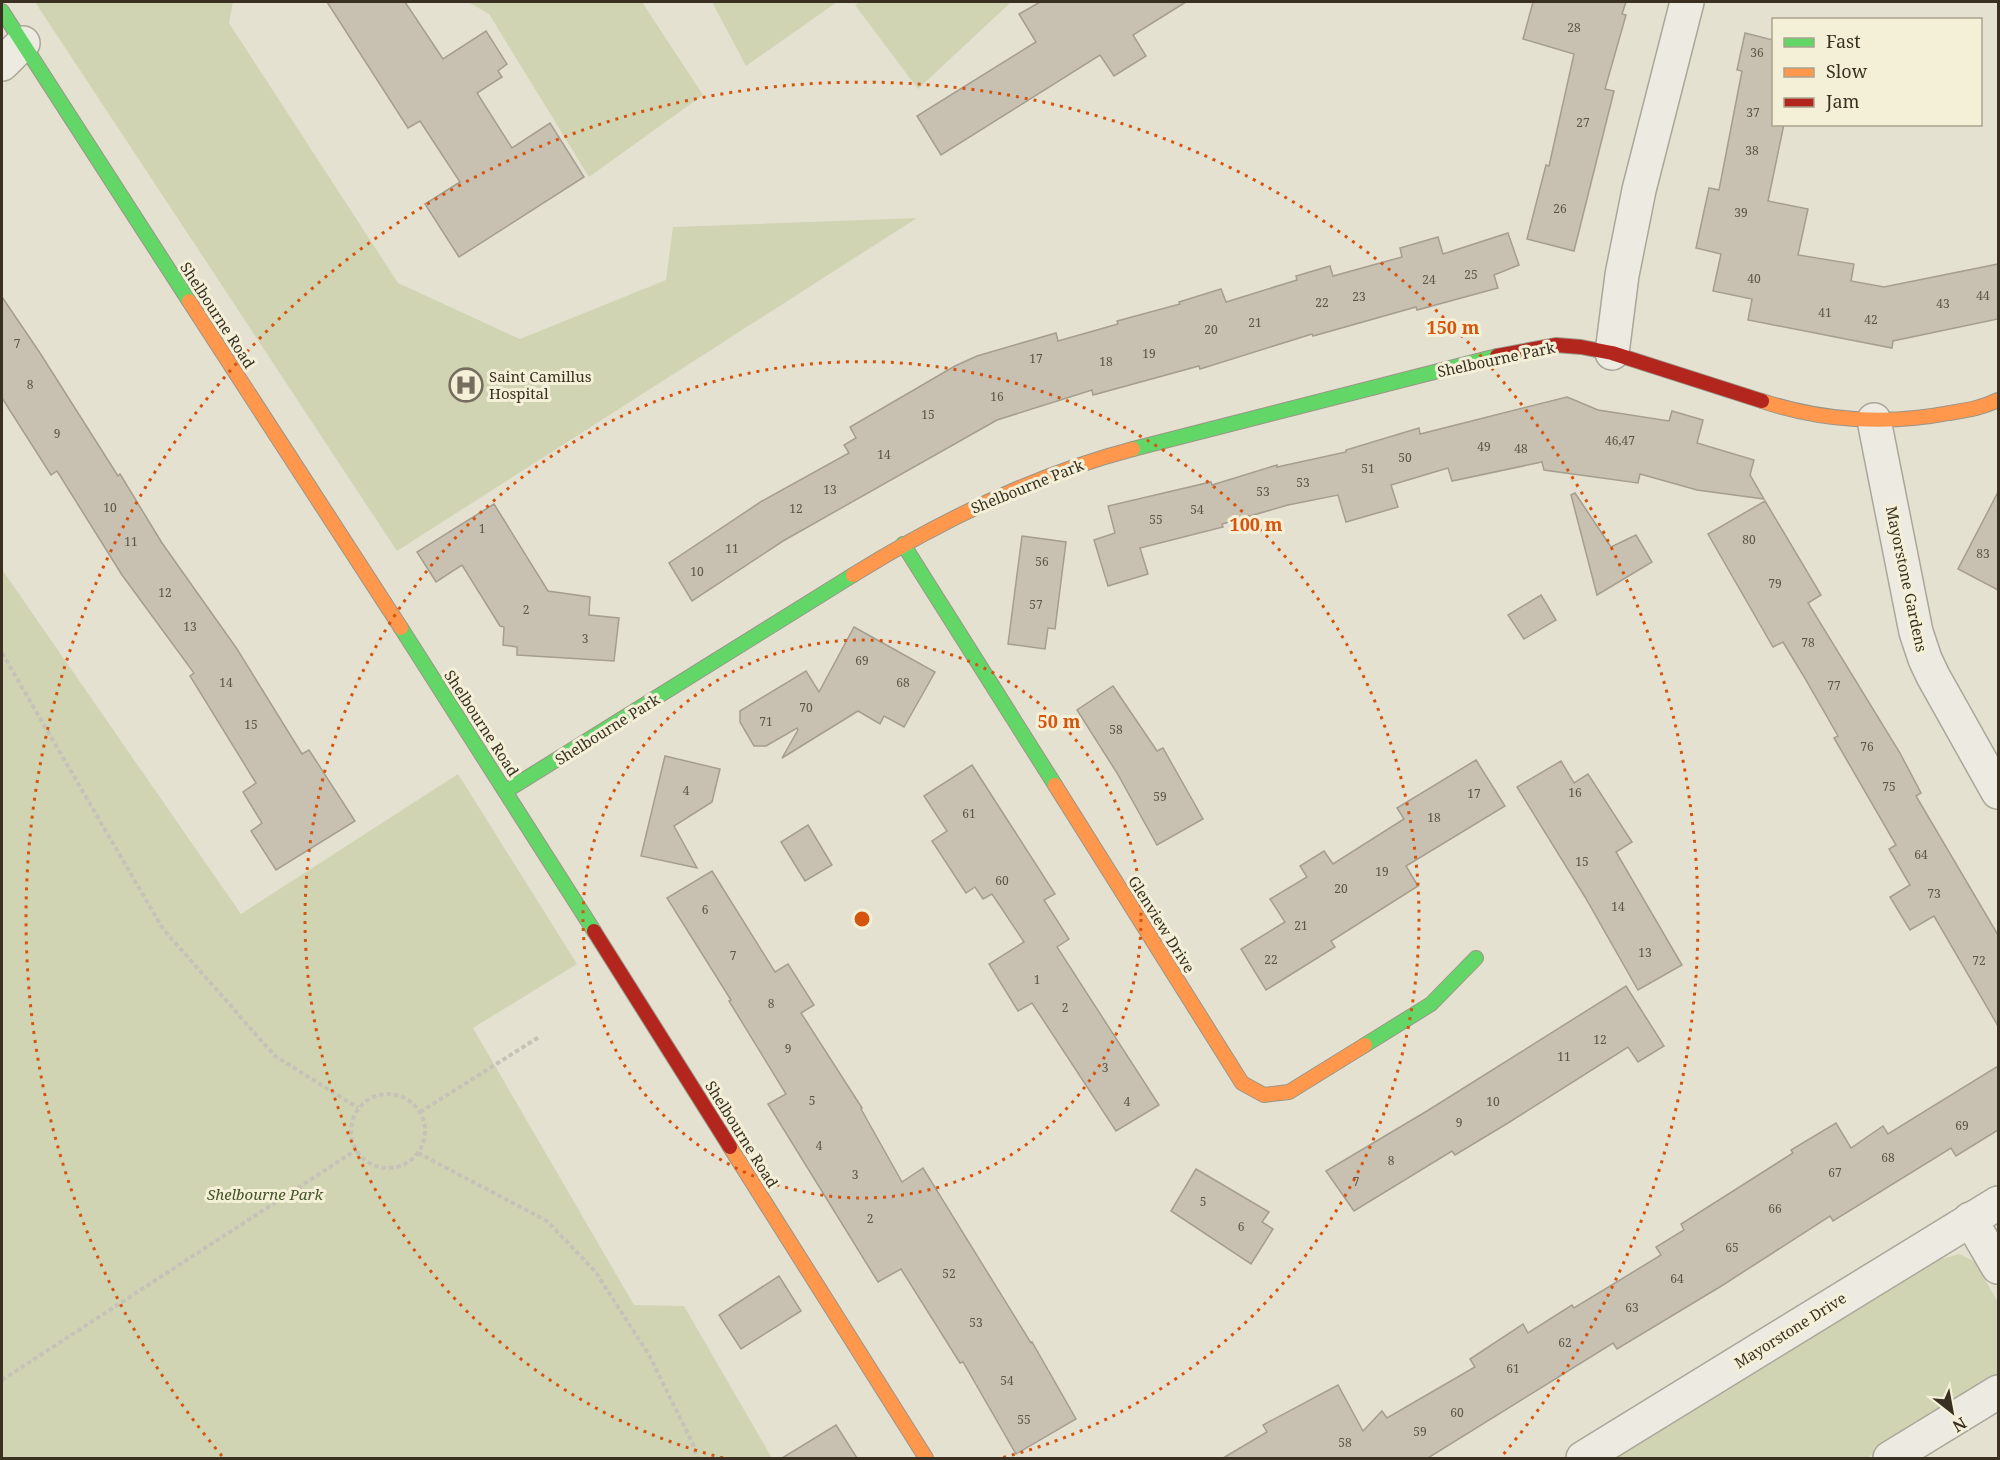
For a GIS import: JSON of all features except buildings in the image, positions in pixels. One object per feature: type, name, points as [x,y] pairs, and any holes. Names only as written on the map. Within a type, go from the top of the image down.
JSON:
[{"type":"street","points":[[1612,353],[1622,275],[1639,190],[1687,2]]},
{"type":"street","name":"Shelbourne Road","points":[[2,11],[12,54],[506,791],[926,1458]]},
{"type":"street","name":"Shelbourne Park","points":[[506,791],[903,544],[966,510],[1091,460],[1416,376],[1556,345],[1612,353],[1798,412],[1831,418],[1874,420],[1936,416],[1985,407],[1998,400]]},
{"type":"street","name":"Mayorstone Gardens","points":[[1874,420],[1916,632],[1925,659],[1998,792]]},
{"type":"street","name":"Glenview Drive","points":[[903,544],[1242,1083],[1264,1095],[1289,1092],[1431,1004],[1476,958]]},
{"type":"street","name":"Mayorstone Drive","points":[[1583,1458],[1998,1203]]},
{"type":"street","points":[[1970,1220],[1998,1267]]},
{"type":"street","points":[[1890,1458],[1998,1392]]},
{"type":"path","points":[[2,652],[163,929],[275,1056],[358,1108]]},
{"type":"path","points":[[420,1112],[539,1037]]},
{"type":"path","points":[[382,1094],[397,1094],[410,1101],[420,1112],[425,1125],[424,1140],[418,1153],[407,1163],[394,1168],[379,1167],[366,1161],[356,1150],[351,1137],[352,1122],[358,1108],[369,1099],[382,1094]]},
{"type":"path","points":[[2,1380],[356,1150]]},
{"type":"path","points":[[418,1153],[547,1221],[595,1271],[649,1355],[693,1444],[697,1458]]},
{"type":"green space","points":[[35,2],[233,2],[229,23],[398,283],[520,339],[666,280],[673,227],[917,218],[397,551]]},
{"type":"green space","points":[[468,2],[642,2],[703,95],[589,177],[489,14]]},
{"type":"green space","points":[[712,2],[837,2],[746,66]]},
{"type":"green space","points":[[860,2],[1011,2],[918,89],[855,5]]},
{"type":"green space","name":"Shelbourne Park","points":[[3,571],[241,914],[458,774],[577,964],[473,1028],[634,1305],[684,1306],[772,1458],[2,1458]]},
{"type":"green space","points":[[1959,1254],[1974,1261],[1998,1302],[1998,1378],[1867,1458],[1617,1458],[1941,1259]]},
{"type":"traffic: fast","points":[[2,11],[189,301]]},
{"type":"traffic: fast","points":[[1133,449],[1497,356]]},
{"type":"traffic: fast","points":[[903,544],[1055,785]]},
{"type":"traffic: fast","points":[[506,791],[853,575]]},
{"type":"traffic: fast","points":[[401,628],[594,931]]},
{"type":"traffic: fast","points":[[1365,1045],[1431,1004],[1476,958]]},
{"type":"traffic: slow","points":[[189,301],[401,628]]},
{"type":"traffic: slow","points":[[1762,401],[1831,417],[1878,420],[1926,417],[1980,407],[1998,400]]},
{"type":"traffic: slow","points":[[853,575],[920,536],[988,502],[1060,472],[1133,449]]},
{"type":"traffic: slow","points":[[1055,785],[1242,1083],[1264,1095],[1289,1092],[1365,1045]]},
{"type":"traffic: slow","points":[[730,1147],[926,1458]]},
{"type":"traffic: jam","points":[[1497,356],[1556,345],[1581,347],[1612,353],[1762,401]]},
{"type":"traffic: jam","points":[[594,931],[730,1147]]},
{"type":"place","name":"Saint Camillus Hospital","points":[[466,385]]}]
